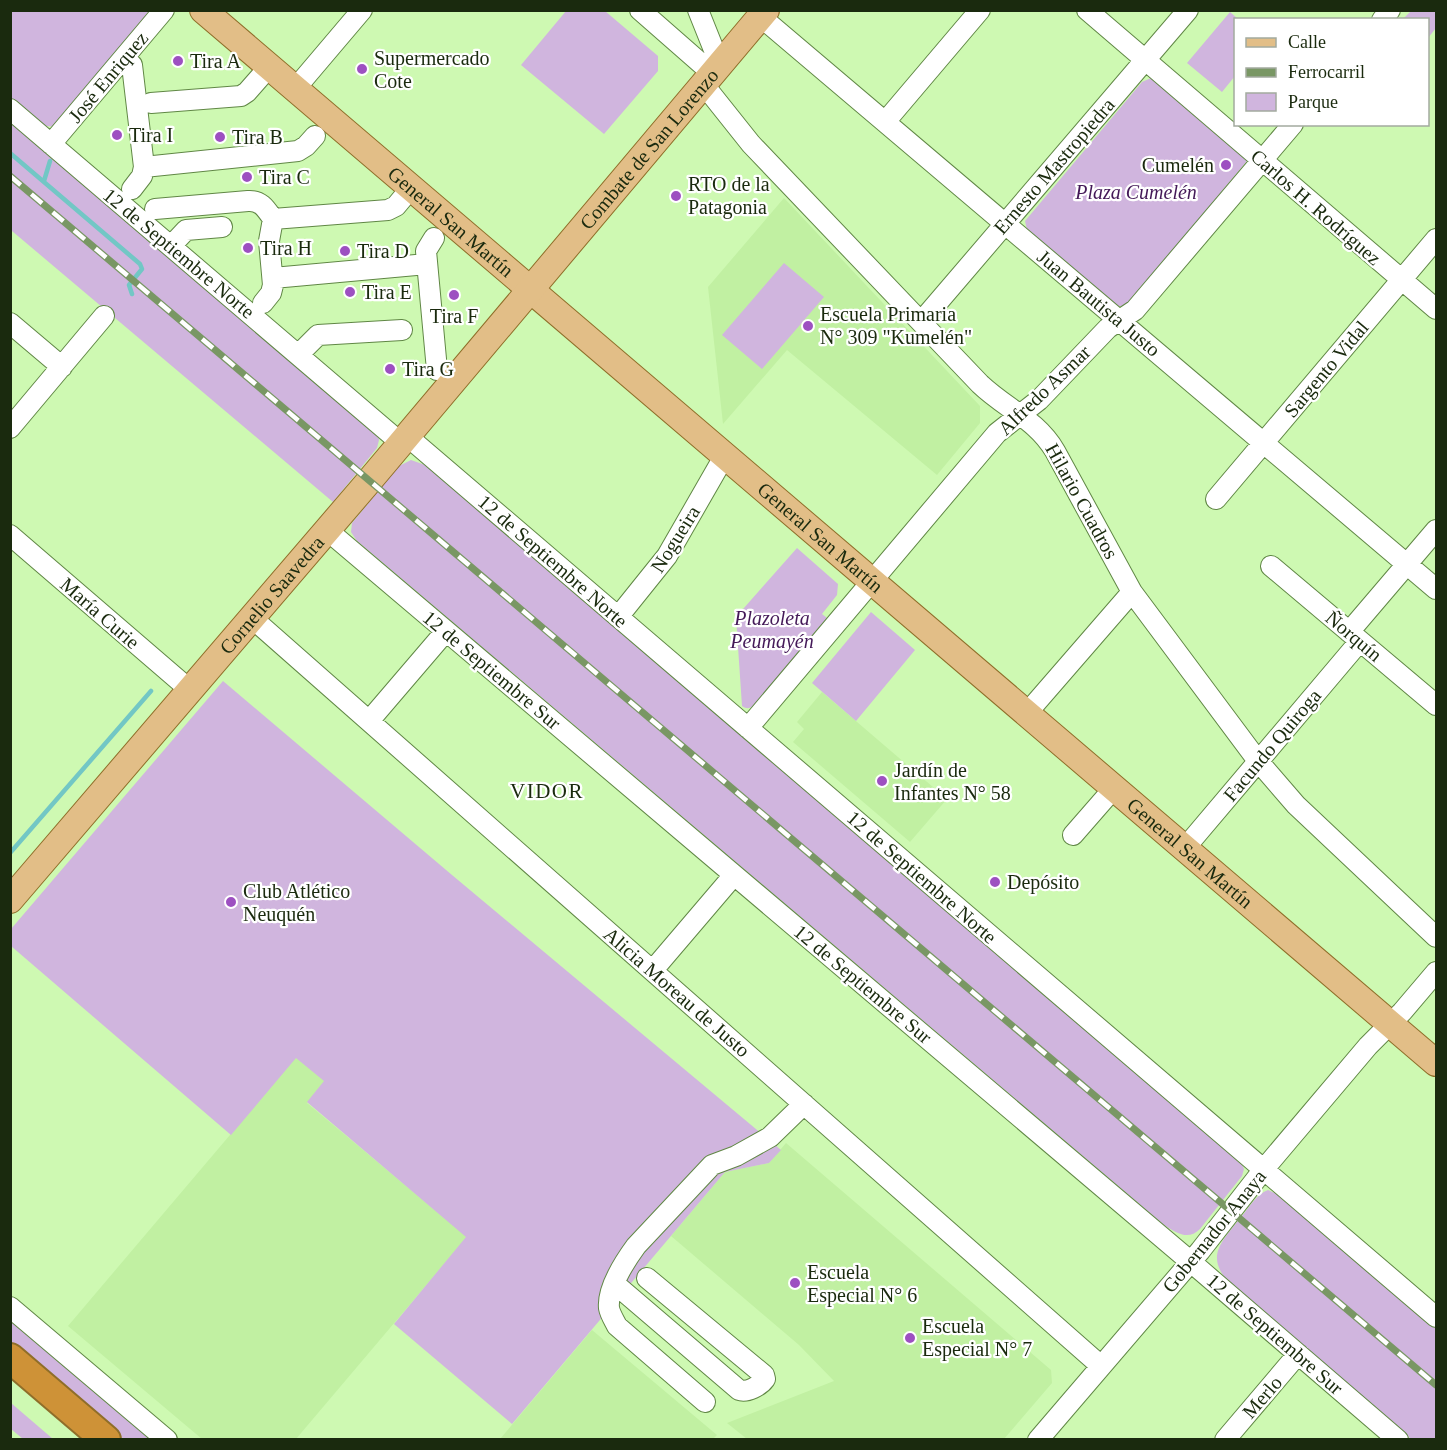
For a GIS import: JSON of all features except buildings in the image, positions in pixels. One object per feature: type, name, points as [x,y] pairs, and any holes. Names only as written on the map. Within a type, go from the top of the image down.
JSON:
[{"type":"highway","points":[[10,1358],[106,1440]]},
{"type":"highway","points":[[10,1384],[76,1440]]},
{"type":"main road","name":"General San Martín","points":[[203,10],[1437,1063]]},
{"type":"main road","name":"Combate de San Lorenzo","points":[[531,290],[764,14]]},
{"type":"main road","name":"Cornelio Saavedra","points":[[10,900],[531,290]]},
{"type":"street","name":"José Enriquez","points":[[51,144],[164,10]]},
{"type":"street","points":[[295,89],[362,10]]},
{"type":"street","points":[[640,10],[712,75]]},
{"type":"street","points":[[698,10],[712,75]]},
{"type":"street","points":[[885,122],[980,10]]},
{"type":"street","name":"Carlos H. Rodríguez","points":[[1087,10],[1437,309]]},
{"type":"street","name":"Ernesto Mastropiedra","points":[[921,322],[1188,10]]},
{"type":"street","name":"Juan Bautista Justo","points":[[764,14],[885,122],[1437,589]]},
{"type":"street","points":[[132,65],[144,167],[142,176],[132,189]]},
{"type":"street","points":[[151,103],[241,96],[269,66]]},
{"type":"street","name":"Hilario Cuadros","points":[[712,75],[746,138],[984,388],[1036,426],[1050,442],[1132,592],[1258,761],[1296,805],[1437,937]]},
{"type":"street","name":"12 de Septiembre Norte","points":[[10,109],[298,355],[618,617],[1437,1317]]},
{"type":"street","name":"Alfredo Asmar","points":[[748,728],[997,433],[1039,400],[1103,333],[1135,310],[1291,126]]},
{"type":"street","points":[[144,167],[298,151],[315,136]]},
{"type":"street","points":[[273,219],[388,210],[396,206],[411,188]]},
{"type":"street","points":[[155,209],[253,201],[262,205],[273,219],[269,241],[273,278],[271,293],[263,303]]},
{"type":"street","points":[[171,246],[186,230],[222,227]]},
{"type":"street","points":[[434,238],[426,251],[436,370]]},
{"type":"street","name":"Sargento Vidal","points":[[1216,499],[1437,239]]},
{"type":"street","points":[[273,278],[427,264]]},
{"type":"street","points":[[10,428],[104,316]]},
{"type":"street","points":[[10,323],[62,367]]},
{"type":"street","points":[[298,355],[318,334],[402,330]]},
{"type":"street","name":"Nogueira","points":[[618,617],[668,556],[725,455]]},
{"type":"street","name":"12 de Septiembre Sur","points":[[327,530],[1398,1440]]},
{"type":"street","name":"Facundo Quiroga","points":[[1185,848],[1258,761],[1407,564],[1437,530]]},
{"type":"street","name":"María Curie","points":[[10,535],[190,690]]},
{"type":"street","name":"Ñorquín","points":[[1271,566],[1437,705]]},
{"type":"street","points":[[1027,713],[1132,592]]},
{"type":"street","name":"Alicia Moreau de Justo","points":[[252,618],[1101,1366]]},
{"type":"street","points":[[369,721],[446,630]]},
{"type":"street","points":[[1073,836],[1114,788]]},
{"type":"street","points":[[652,970],[734,875]]},
{"type":"street","name":"Gobernador Anaya","points":[[1038,1440],[1191,1262],[1264,1169],[1373,1040],[1437,972]]},
{"type":"street","points":[[705,1402],[617,1326],[609,1309],[611,1290],[636,1246],[712,1165],[736,1156],[770,1137],[804,1104]]},
{"type":"street","points":[[615,1284],[739,1390],[746,1391],[764,1382],[764,1375],[647,1278]]},
{"type":"street","points":[[10,1307],[167,1440]]},
{"type":"street","name":"Merlo","points":[[1225,1440],[1298,1354]]},
{"type":"shaded area","name":"Escuela Primaria N° 309 \"Kumelén\"","points":[[784,198],[980,406],[980,423],[937,475],[787,350],[723,424],[708,287]]},
{"type":"shaded area","name":"Jardín de Infantes N° 58","points":[[822,692],[947,799],[910,842],[793,742],[804,729],[797,722]]},
{"type":"shaded area","points":[[296,1057],[325,1081],[307,1103],[467,1237],[296,1439],[202,1439],[68,1326]]},
{"type":"shaded area","points":[[786,1143],[1051,1370],[1052,1383],[1004,1439],[747,1439],[727,1423],[834,1381],[799,1345],[671,1236],[725,1172],[769,1163]]},
{"type":"shaded area","points":[[592,1330],[717,1435],[713,1439],[500,1439]]},
{"type":"green space","points":[[11,11],[155,11],[55,126],[49,126],[37,122],[11,98]]},
{"type":"green space","points":[[566,11],[605,11],[658,56],[658,71],[604,134],[521,65]]},
{"type":"green space","points":[[1411,11],[1436,11],[1436,28],[1429,37],[1429,18],[1404,18]]},
{"type":"green space","points":[[1230,12],[1237,18],[1234,18],[1234,77],[1222,92],[1187,63]]},
{"type":"green space","name":"Plaza Cumelén","points":[[1151,78],[1247,161],[1129,304],[1118,306],[1027,230],[1025,221],[1142,82]]},
{"type":"green space","points":[[11,120],[378,435],[377,448],[333,502],[11,232]]},
{"type":"green space","points":[[784,263],[824,297],[762,369],[722,335]]},
{"type":"green space","points":[[411,460],[425,465],[1241,1162],[1244,1169],[1242,1176],[1200,1229],[1196,1233],[1187,1235],[1164,1225],[357,541],[351,532],[352,523],[399,466]]},
{"type":"green space","name":"Plazoleta Peumayén","points":[[797,548],[838,584],[837,595],[822,614],[827,618],[756,704],[746,708],[742,706],[736,617]]},
{"type":"green space","points":[[871,612],[915,650],[856,721],[812,683]]},
{"type":"green space","points":[[223,681],[781,1150],[769,1163],[725,1172],[512,1424],[394,1324],[466,1237],[307,1102],[324,1081],[296,1058],[231,1135],[11,946],[11,929]]},
{"type":"green space","points":[[1268,1190],[1279,1195],[1436,1329],[1436,1439],[1411,1439],[1225,1278],[1219,1269],[1217,1260],[1221,1244],[1253,1202]]},
{"type":"green space","points":[[10,1320],[150,1439],[123,1439],[11,1343]]},
{"type":"green space","points":[[10,1403],[53,1439],[23,1439],[11,1429]]},
{"type":"waterway","points":[[10,153],[140,264],[142,269],[129,285],[132,294]]},
{"type":"waterway","points":[[44,181],[50,161]]},
{"type":"waterway","points":[[10,853],[151,691]]},
{"type":"railway","points":[[10,176],[1436,1385]]},
{"type":"place","name":"Tira A","points":[[178,61]]},
{"type":"place","name":"Supermercado Cote","points":[[362,69]]},
{"type":"place","name":"Tira I","points":[[117,135]]},
{"type":"place","name":"Tira B","points":[[220,137]]},
{"type":"place","name":"Cumelén","points":[[1226,165]]},
{"type":"place","name":"Tira C","points":[[247,177]]},
{"type":"place","name":"RTO de la Patagonia","points":[[676,196]]},
{"type":"place","name":"Tira H","points":[[248,248]]},
{"type":"place","name":"Tira D","points":[[345,251]]},
{"type":"place","name":"Tira E","points":[[350,292]]},
{"type":"place","name":"Tira F","points":[[454,295]]},
{"type":"place","name":"Escuela Primaria N° 309 \"Kumelén\"","points":[[808,326]]},
{"type":"place","name":"Tira G","points":[[390,369]]},
{"type":"place","name":"Jardín de Infantes N° 58","points":[[882,781]]},
{"type":"place","name":"Depósito","points":[[995,882]]},
{"type":"place","name":"Club Atlético Neuquén","points":[[231,902]]},
{"type":"place","name":"Escuela Especial N° 6","points":[[795,1283]]},
{"type":"place","name":"Escuela Especial N° 7","points":[[910,1338]]},
{"type":"district","name":"VIDOR","points":[[547,791]]}]
